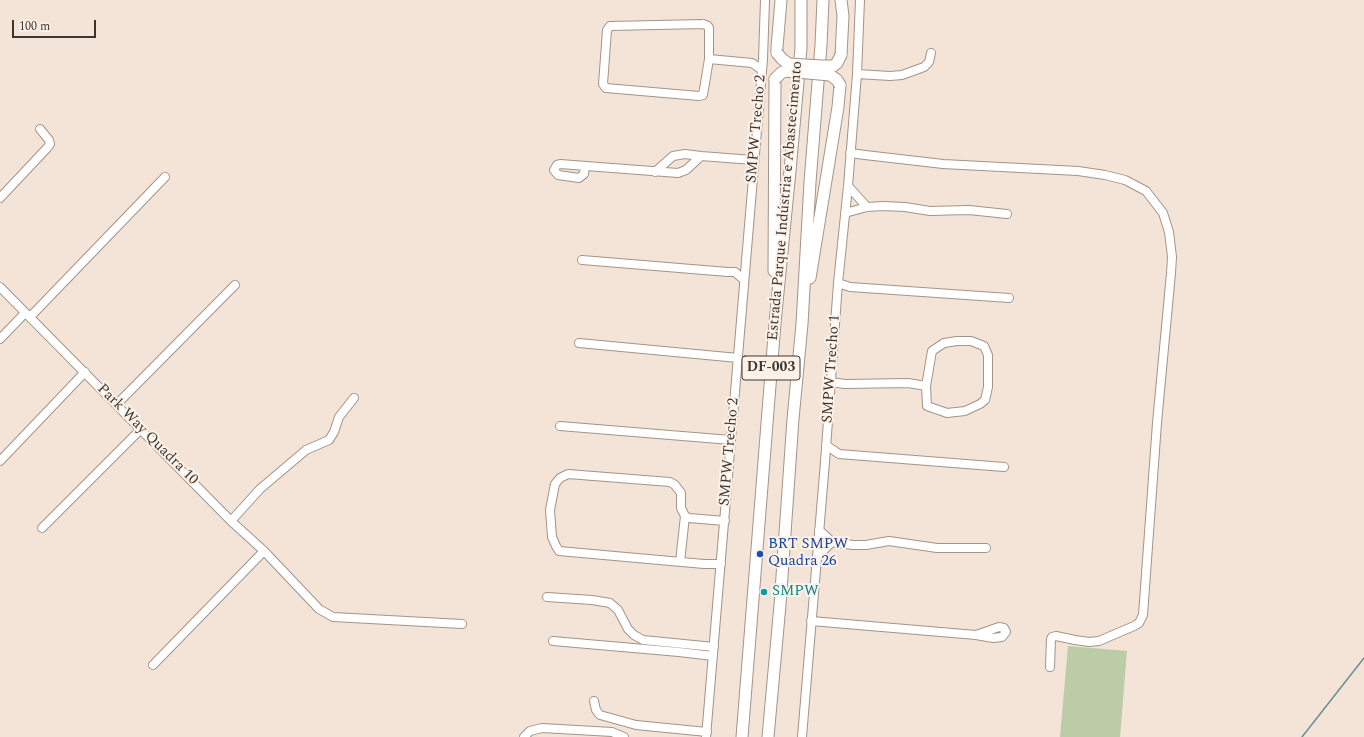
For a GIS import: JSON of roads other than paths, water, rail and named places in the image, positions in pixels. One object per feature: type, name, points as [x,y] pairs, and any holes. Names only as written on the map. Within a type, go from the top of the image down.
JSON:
[{"type":"highway","points":[[781,0],[777,53],[782,60],[789,64],[833,66],[837,63],[841,55],[843,16],[841,0]]},
{"type":"highway","name":"Estrada Parque Indústria e Abastecimento","points":[[742,737],[775,323],[798,79],[801,0]]},
{"type":"highway","name":"Estrada Parque Indústria e Abastecimento","points":[[768,737],[802,324],[810,182],[821,45],[822,0]]},
{"type":"highway","points":[[775,323],[775,80],[785,71],[830,75],[837,80],[840,85],[838,106],[802,324]]},
{"type":"street","name":"SMPW Trecho 2","points":[[706,735],[763,59],[765,0]]},
{"type":"street","name":"SMPW Trecho 1","points":[[802,737],[825,462],[837,292],[848,186],[857,74],[860,0]]},
{"type":"street","points":[[706,24],[709,28],[709,59],[704,94],[701,96],[606,88],[603,84],[607,30],[612,26],[706,24]]},
{"type":"street","points":[[857,74],[890,76],[902,75],[924,66],[929,62],[931,52]]},
{"type":"street","points":[[709,59],[752,63],[763,59]]},
{"type":"street","points":[[752,63],[762,70]]},
{"type":"street","points":[[0,198],[48,148],[50,144],[49,140],[40,129]]},
{"type":"street","points":[[850,152],[878,157],[943,164],[1078,171],[1105,175],[1125,180],[1146,191],[1163,213],[1169,232],[1172,258],[1157,423],[1143,615],[1139,623],[1134,626],[1099,641],[1089,642],[1056,636],[1052,637],[1050,666]]},
{"type":"street","points":[[655,172],[673,156],[685,154],[754,160]]},
{"type":"street","points":[[585,166],[655,172],[682,172],[701,156]]},
{"type":"street","points":[[0,339],[28,315],[165,177]]},
{"type":"street","points":[[848,186],[867,207]]},
{"type":"street","points":[[845,213],[867,207],[905,207],[930,211],[969,210],[1007,214]]},
{"type":"street","points":[[582,260],[735,272],[745,268]]},
{"type":"street","points":[[735,272],[744,280]]},
{"type":"street","points":[[838,283],[850,287],[1009,298]]},
{"type":"street","points":[[116,404],[235,285]]},
{"type":"street","name":"Park Way Quadra 10","points":[[0,287],[231,521],[264,550],[318,609],[333,617],[462,624]]},
{"type":"street","points":[[837,292],[850,287]]},
{"type":"street","points":[[971,340],[984,346],[988,355],[988,387],[986,400],[965,410],[947,412],[927,406],[926,386],[932,351],[944,343],[957,341],[971,340]]},
{"type":"street","points":[[580,343],[738,358]]},
{"type":"street","points":[[0,460],[85,372]]},
{"type":"street","points":[[831,382],[845,384],[908,383],[926,386]]},
{"type":"street","points":[[231,521],[260,489],[306,450],[329,440],[334,432],[338,417],[354,398]]},
{"type":"street","points":[[560,426],[731,440]]},
{"type":"street","points":[[42,528],[141,429]]},
{"type":"street","points":[[826,445],[840,454],[1004,467]]},
{"type":"street","points":[[825,462],[840,454]]},
{"type":"street","points":[[680,562],[685,516],[681,508],[681,493],[675,485],[670,482],[568,474],[560,478],[555,484],[550,510],[552,537],[559,551],[680,562],[721,564]]},
{"type":"street","points":[[685,516],[689,518],[725,521]]},
{"type":"street","points":[[819,530],[832,542],[854,545],[866,545],[889,541],[937,548],[986,548]]},
{"type":"street","points":[[816,557],[832,542]]},
{"type":"street","points":[[153,665],[264,550]]},
{"type":"street","points":[[546,597],[592,600],[610,603],[618,610],[628,629],[634,635],[643,640],[714,647]]},
{"type":"street","points":[[811,621],[976,635]]},
{"type":"street","points":[[553,641],[684,652],[713,656]]},
{"type":"street","points":[[594,701],[596,710],[600,715],[636,725],[706,735]]},
{"type":"street","points":[[524,737],[530,731],[542,728],[612,732],[624,737]]},
{"type":"waterway","points":[[1302,737],[1364,658]]},
{"type":"place","name":"BRT SMPW Quadra 26","points":[[760,554]]},
{"type":"place","name":"SMPW","points":[[764,592]]}]
